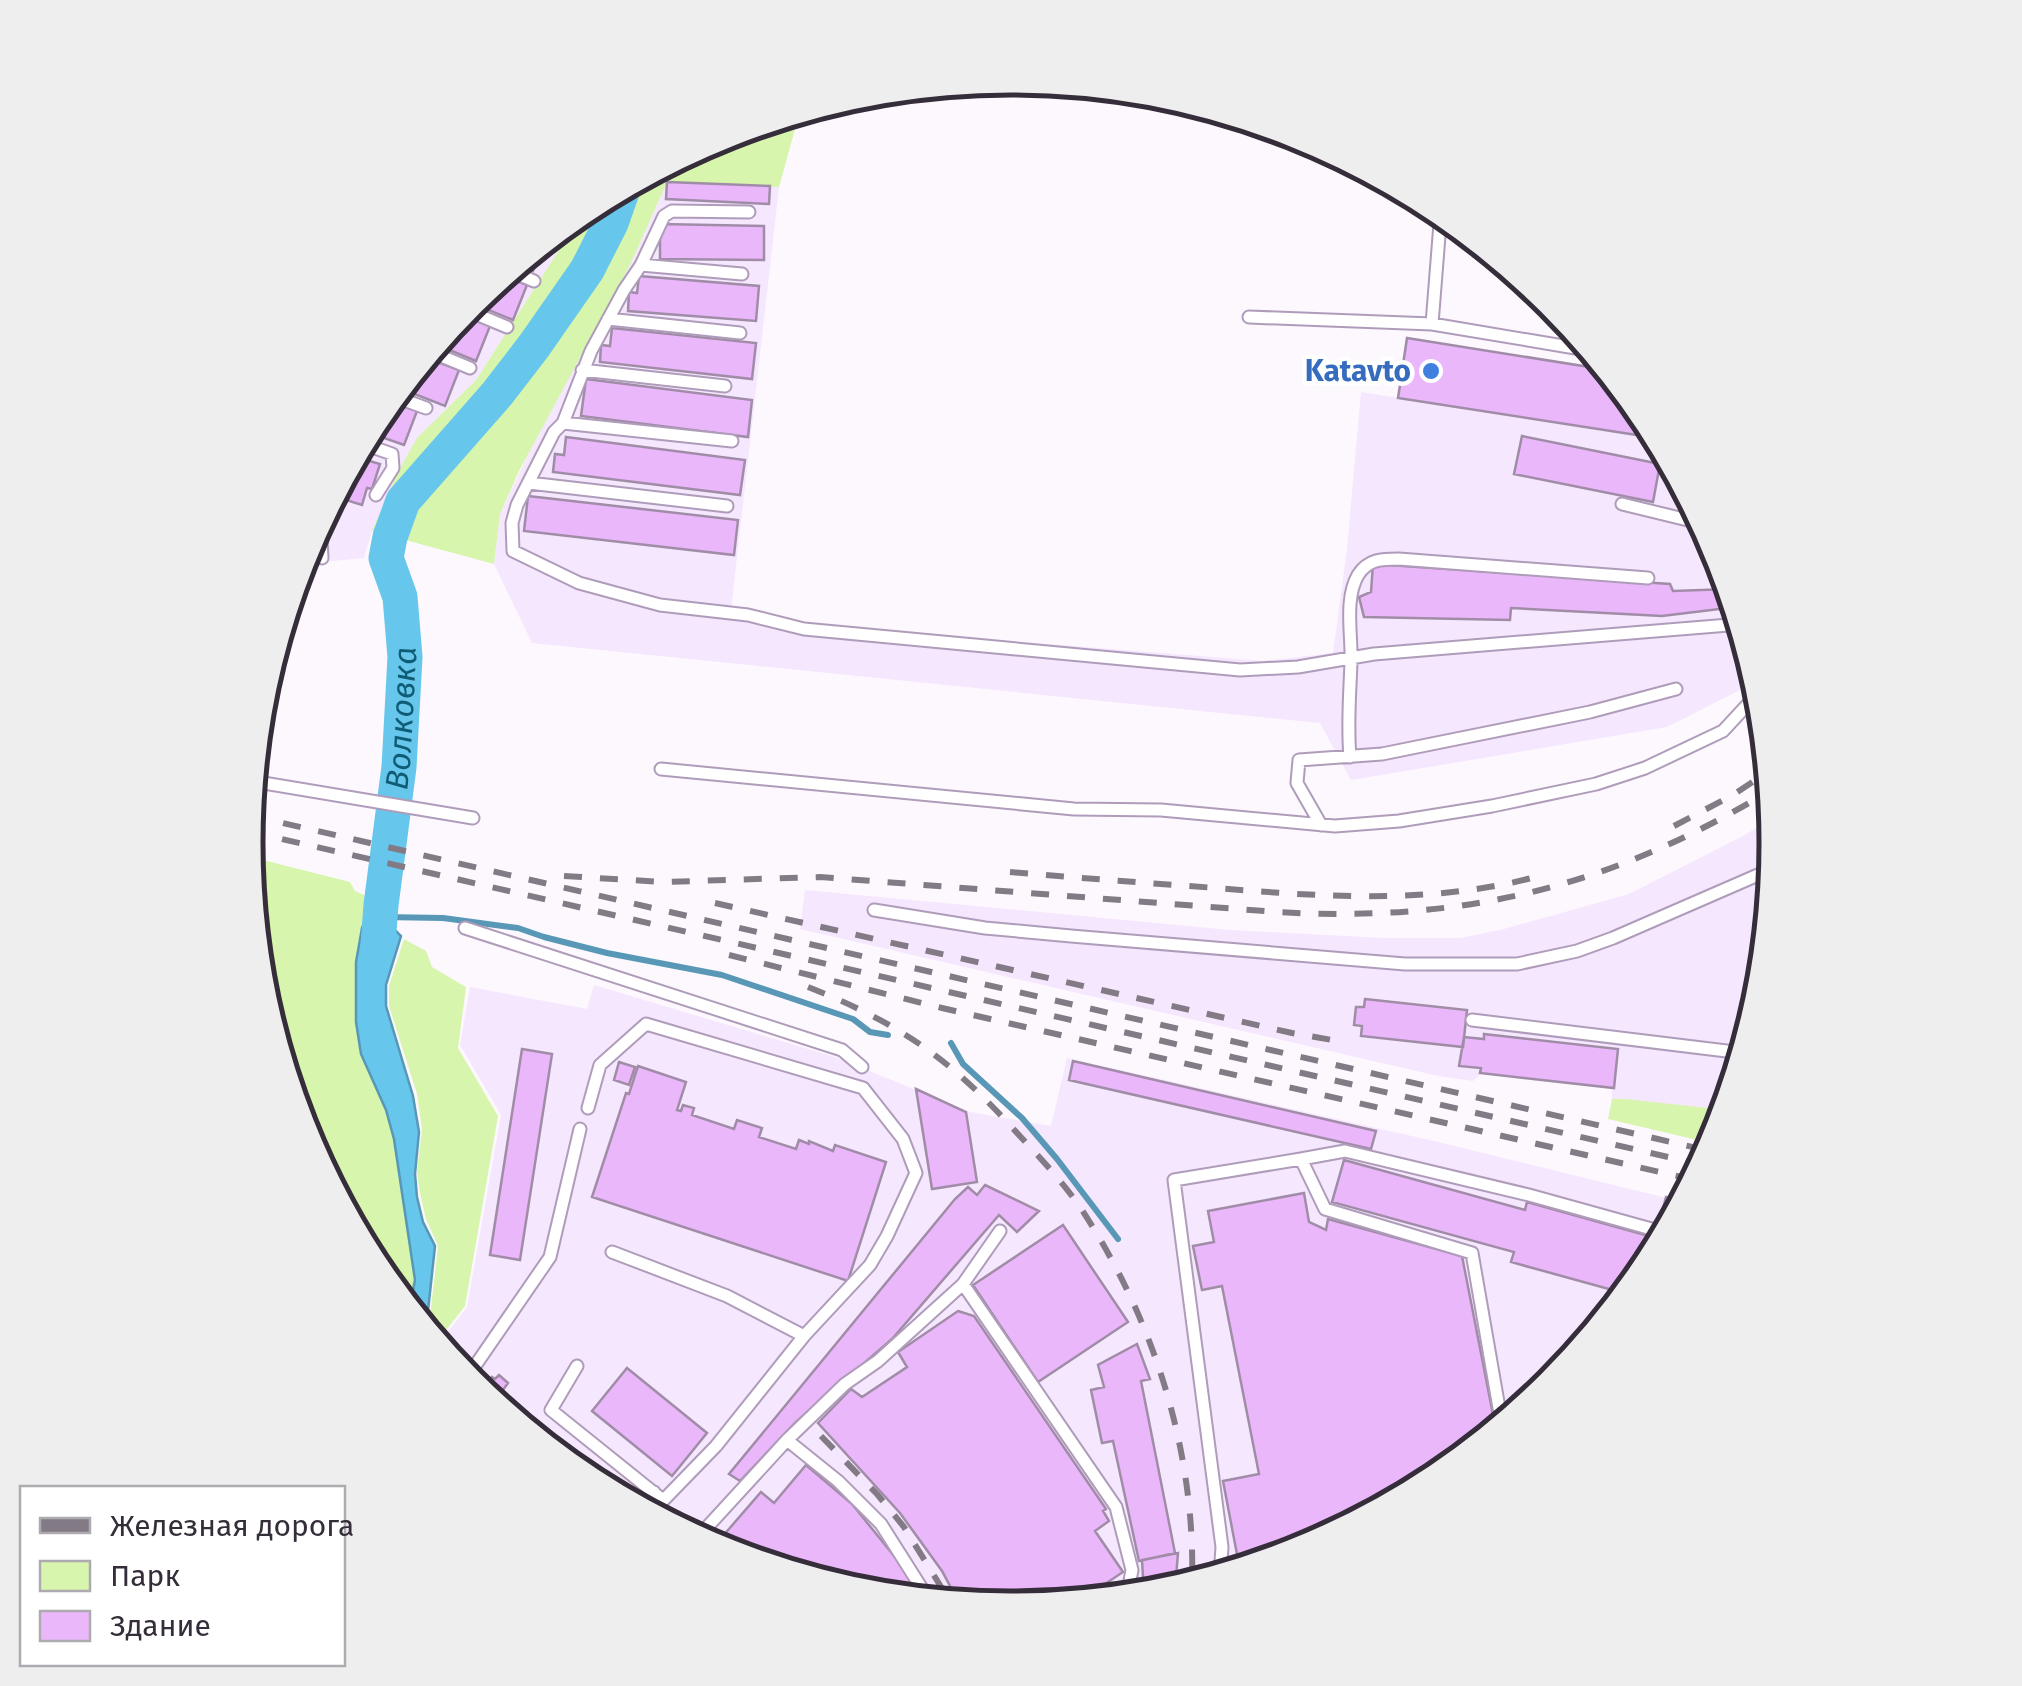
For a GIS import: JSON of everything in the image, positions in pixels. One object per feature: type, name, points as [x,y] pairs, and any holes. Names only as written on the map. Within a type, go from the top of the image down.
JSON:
[{"type":"lane","points":[[749,212],[672,211],[664,216],[641,266],[582,370],[563,423],[554,432],[517,505],[512,523],[513,552],[578,583],[660,605],[748,615],[804,628],[1240,670],[1298,667],[1374,654],[1726,625]]},
{"type":"lane","points":[[1432,324],[1439,230]]},
{"type":"lane","points":[[641,266],[742,274]]},
{"type":"lane","points":[[523,277],[534,281]]},
{"type":"lane","points":[[480,316],[507,327]]},
{"type":"lane","points":[[1249,317],[1432,324],[1570,347]]},
{"type":"lane","points":[[608,319],[740,333]]},
{"type":"lane","points":[[443,357],[470,368]]},
{"type":"lane","points":[[582,370],[725,386]]},
{"type":"lane","points":[[408,402],[426,408]]},
{"type":"lane","points":[[563,423],[732,441]]},
{"type":"lane","points":[[376,448],[392,454],[393,468],[376,495]]},
{"type":"lane","points":[[528,483],[727,506]]},
{"type":"lane","points":[[1622,504],[1685,519]]},
{"type":"lane","points":[[322,553],[322,558]]},
{"type":"lane","points":[[1350,756],[1347,726],[1352,594],[1356,577],[1376,559],[1648,578]]},
{"type":"lane","points":[[1321,824],[1297,783],[1300,760],[1382,754],[1590,712],[1676,690]]},
{"type":"lane","points":[[661,769],[1074,809],[1160,810],[1335,826],[1399,821],[1596,784],[1646,768],[1722,730],[1746,705]]},
{"type":"lane","points":[[266,783],[473,818]]},
{"type":"lane","points":[[874,910],[984,928],[1405,964],[1517,964],[1576,951],[1758,875]]},
{"type":"lane","points":[[465,928],[842,1050],[862,1067]]},
{"type":"lane","points":[[1472,1020],[1729,1051]]},
{"type":"lane","points":[[588,1108],[600,1065],[646,1024],[863,1088],[902,1139],[916,1173],[888,1236],[870,1265],[804,1336],[716,1446],[653,1500]]},
{"type":"lane","points":[[476,1365],[550,1257],[580,1130]]},
{"type":"lane","points":[[1220,1561],[1220,1530],[1174,1180],[1345,1151],[1652,1229]]},
{"type":"lane","points":[[1301,1159],[1325,1209],[1472,1253],[1499,1409]]},
{"type":"lane","points":[[708,1526],[845,1384],[878,1361],[963,1284],[1000,1231]]},
{"type":"lane","points":[[612,1252],[727,1296],[804,1336]]},
{"type":"lane","points":[[963,1284],[1116,1507],[1132,1570],[1130,1582]]},
{"type":"lane","points":[[577,1366],[551,1410],[659,1496]]},
{"type":"lane","points":[[787,1440],[838,1481],[882,1524],[920,1586]]},
{"type":"lane","points":[[656,1501],[659,1496]]},
{"type":"shaded area","points":[[667,182],[779,187],[730,619],[1263,661],[1333,653],[1361,392],[1638,436],[1682,512],[1702,557],[1734,649],[1743,688],[1667,727],[1351,780],[1320,723],[532,643],[494,564],[500,514],[541,427],[631,263]]},
{"type":"shaded area","points":[[562,246],[476,380],[417,438],[372,531],[364,558],[318,562],[340,512],[389,427],[482,314]]},
{"type":"shaded area","points":[[1758,827],[1753,941],[1734,1037],[1710,1108],[1612,1099],[1612,1087],[1481,1074],[1473,1081],[1438,1076],[800,929],[805,890],[1230,930],[1461,938],[1629,894]]},
{"type":"shaded area","points":[[594,985],[835,1057],[970,1112],[1051,1126],[1067,1058],[1669,1199],[1633,1259],[1540,1372],[1427,1465],[1342,1514],[1205,1566],[1109,1585],[1011,1591],[913,1585],[865,1577],[817,1566],[725,1534],[637,1491],[595,1465],[518,1405],[447,1333],[467,1307],[501,1115],[460,1045],[470,987],[587,1009]]},
{"type":"green space","points":[[796,127],[779,187],[667,182],[631,263],[519,471],[500,514],[494,564],[372,531],[417,438],[476,380],[562,246],[595,221],[680,172]]},
{"type":"green space","points":[[264,860],[350,882],[355,891],[373,899],[362,928],[356,962],[356,1022],[361,1054],[386,1110],[394,1139],[415,1280],[413,1291],[363,1217],[340,1174],[303,1083],[277,989],[269,941]]},
{"type":"green space","points":[[404,939],[426,951],[432,967],[466,987],[458,1048],[498,1116],[465,1306],[445,1331],[429,1312],[438,1246],[420,1194],[417,1172],[422,1129],[417,1094],[389,1006],[389,986]]},
{"type":"green space","points":[[1612,1099],[1710,1108],[1697,1140],[1608,1119]]},
{"type":"water","points":[[373,899],[389,903],[390,925],[401,936],[386,985],[386,1006],[413,1096],[419,1132],[417,1197],[435,1246],[428,1310],[413,1291],[415,1280],[394,1139],[386,1110],[361,1054],[356,1022],[356,962],[362,928]]},
{"type":"building","points":[[667,182],[770,186],[769,204],[666,199]]},
{"type":"building","points":[[660,224],[764,226],[764,260],[660,259]]},
{"type":"building","points":[[639,276],[759,286],[756,321],[628,311],[629,292],[637,293]]},
{"type":"building","points":[[518,281],[527,285],[513,320],[487,309]]},
{"type":"building","points":[[476,321],[490,326],[476,361],[449,350]]},
{"type":"building","points":[[612,328],[756,343],[752,379],[600,362],[601,345],[610,346]]},
{"type":"building","points":[[1407,338],[1587,367],[1638,435],[1398,398]]},
{"type":"building","points":[[439,362],[459,370],[445,406],[414,394]]},
{"type":"building","points":[[586,379],[752,400],[748,437],[581,416]]},
{"type":"building","points":[[404,406],[417,411],[404,445],[383,437]]},
{"type":"building","points":[[1522,436],[1655,463],[1659,469],[1653,502],[1514,474]]},
{"type":"building","points":[[566,437],[745,460],[740,495],[553,472],[555,454],[564,455]]},
{"type":"building","points":[[368,461],[380,464],[362,505],[346,500]]},
{"type":"building","points":[[528,496],[738,520],[734,555],[524,531]]},
{"type":"building","points":[[1373,564],[1670,584],[1673,591],[1714,590],[1721,609],[1662,616],[1511,608],[1510,620],[1364,617],[1359,597],[1371,592]]},
{"type":"building","points":[[1365,999],[1467,1010],[1463,1047],[1361,1036],[1362,1026],[1354,1025],[1356,1007],[1364,1007]]},
{"type":"building","points":[[1484,1034],[1618,1049],[1614,1088],[1480,1073],[1481,1068],[1459,1066],[1464,1037],[1484,1039]]},
{"type":"building","points":[[522,1049],[552,1054],[520,1260],[490,1255]]},
{"type":"building","points":[[1073,1061],[1376,1131],[1371,1149],[1069,1080]]},
{"type":"building","points":[[619,1062],[635,1067],[629,1085],[614,1080]]},
{"type":"building","points":[[638,1066],[686,1082],[677,1110],[681,1111],[683,1105],[694,1108],[692,1115],[734,1129],[737,1120],[762,1128],[759,1137],[796,1149],[799,1140],[809,1141],[833,1151],[835,1145],[886,1162],[848,1281],[592,1197]]},
{"type":"building","points":[[916,1089],[966,1112],[977,1182],[932,1189]]},
{"type":"building","points":[[1344,1160],[1525,1210],[1527,1202],[1647,1236],[1610,1289],[1511,1262],[1514,1252],[1332,1202]]},
{"type":"building","points":[[985,1185],[1039,1211],[1017,1232],[999,1215],[892,1339],[796,1422],[740,1481],[729,1474],[955,1199],[968,1187],[977,1195]]},
{"type":"building","points":[[1304,1193],[1309,1222],[1326,1230],[1328,1219],[1462,1256],[1493,1414],[1427,1465],[1385,1491],[1297,1534],[1237,1555],[1223,1481],[1259,1474],[1222,1286],[1202,1290],[1193,1246],[1214,1242],[1208,1211]]},
{"type":"building","points":[[1063,1225],[1128,1322],[1038,1382],[973,1285]]},
{"type":"building","points":[[958,1311],[974,1316],[1106,1509],[1103,1511],[1109,1521],[1095,1531],[1123,1572],[1103,1586],[1011,1591],[951,1588],[900,1513],[818,1423],[851,1389],[862,1397],[907,1367],[898,1352]]},
{"type":"building","points":[[1137,1344],[1150,1379],[1141,1381],[1175,1553],[1139,1561],[1113,1441],[1102,1443],[1091,1390],[1104,1387],[1098,1365]]},
{"type":"building","points":[[627,1368],[707,1433],[672,1476],[592,1411]]},
{"type":"building","points":[[499,1375],[508,1383],[502,1391],[490,1379]]},
{"type":"building","points":[[806,1465],[852,1504],[903,1567],[913,1585],[817,1566],[725,1534],[761,1492],[774,1503]]},
{"type":"building","points":[[1178,1553],[1176,1573],[1157,1577],[1143,1579],[1142,1560]]},
{"type":"waterway","name":"Волковка","points":[[378,945],[399,767],[405,657],[400,597],[386,558],[390,537],[403,501],[497,394],[587,270],[616,208]]},
{"type":"waterway","points":[[383,917],[443,918],[518,928],[607,953],[722,975],[853,1019],[870,1032],[888,1035]]},
{"type":"waterway","points":[[951,1043],[963,1064],[1022,1118],[1057,1159],[1118,1239]]},
{"type":"railway","points":[[1674,826],[1756,780]]},
{"type":"railway","points":[[564,876],[663,882],[820,877],[1277,912],[1411,911],[1534,892],[1594,874],[1653,852],[1757,798]]},
{"type":"railway","points":[[264,819],[1694,1147]]},
{"type":"railway","points":[[263,835],[1688,1161]]},
{"type":"railway","points":[[1010,872],[1298,894],[1380,896],[1462,891],[1543,875]]},
{"type":"railway","points":[[715,903],[1332,1040]]},
{"type":"railway","points":[[729,955],[942,1008],[1681,1177]]},
{"type":"railway","points":[[808,987],[881,1020],[950,1067],[1005,1120],[1082,1210],[1130,1296],[1166,1389],[1187,1485],[1192,1569]]},
{"type":"railway","points":[[821,1436],[904,1527],[941,1587]]},
{"type":"place","name":"Katavto","points":[[1431,371]]}]
